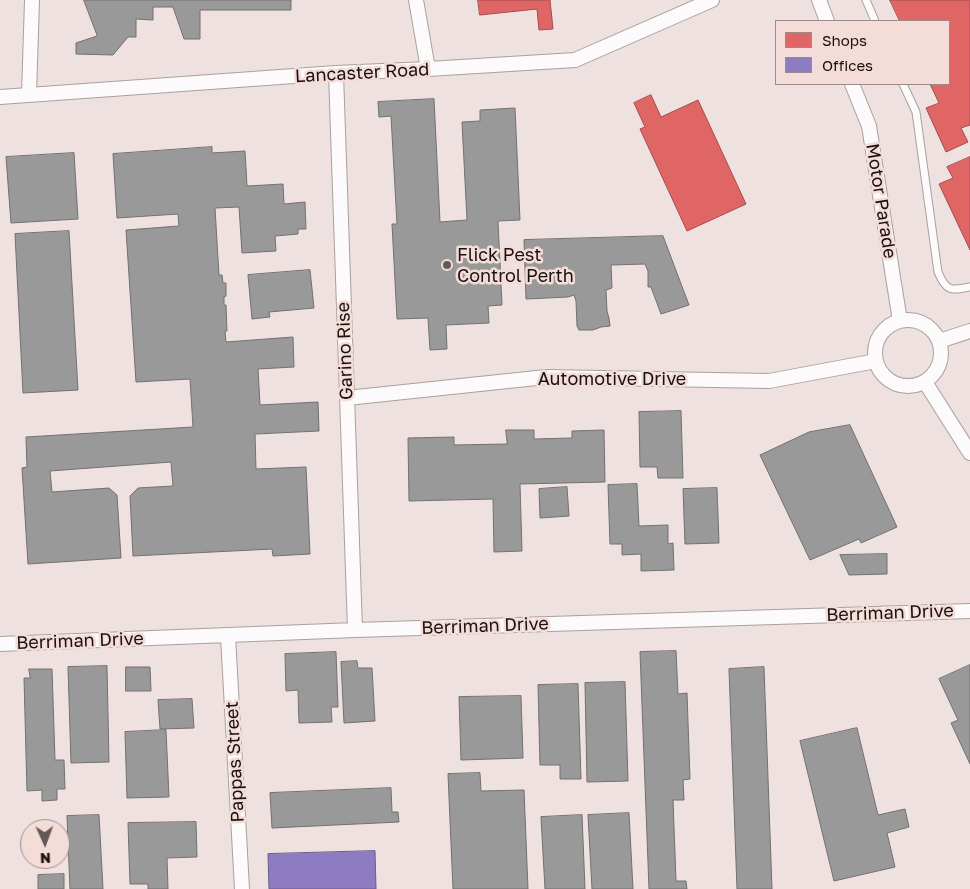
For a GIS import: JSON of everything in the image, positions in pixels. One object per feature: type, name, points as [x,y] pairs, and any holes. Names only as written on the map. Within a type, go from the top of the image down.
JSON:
[{"type":"street","points":[[29,95],[32,0]]},
{"type":"street","points":[[416,0],[428,69]]},
{"type":"street","name":"Lancaster Road","points":[[0,97],[336,73],[575,60],[712,0]]},
{"type":"street","points":[[819,0],[827,20]]},
{"type":"street","name":"Garino Rise","points":[[336,73],[355,630]]},
{"type":"street","name":"Motor Parade","points":[[852,85],[869,126],[900,320]]},
{"type":"street","points":[[900,320],[912,320],[923,323],[933,330],[939,341],[941,352],[939,364],[934,374],[924,382],[913,386],[901,385],[889,380],[881,372],[876,361],[875,348],[879,336],[888,326],[900,320]]},
{"type":"street","points":[[939,341],[970,331]]},
{"type":"street","name":"Automotive Drive","points":[[347,398],[546,377],[770,381],[876,361]]},
{"type":"street","points":[[924,382],[970,453]]},
{"type":"street","name":"Berriman Drive","points":[[0,644],[355,630],[970,611]]},
{"type":"street","name":"Pappas Street","points":[[228,636],[242,889]]},
{"type":"lane","points":[[866,0],[875,20]]},
{"type":"lane","points":[[903,85],[916,112],[938,272],[943,284],[949,288],[970,287]]},
{"type":"building: Shops","points":[[478,0],[550,0],[553,29],[539,30],[537,9],[480,15]]},
{"type":"building: Shops","points":[[890,0],[970,0],[970,125],[961,128],[968,142],[946,152],[926,108],[939,103],[930,85],[950,85],[950,20],[900,20]]},
{"type":"building: Shops","points":[[651,95],[661,117],[698,100],[746,204],[687,231],[640,129],[645,127],[634,103]]},
{"type":"building: Shops","points":[[970,157],[970,250],[939,184],[953,178],[947,167]]},
{"type":"building: Offices","points":[[375,851],[376,889],[269,889],[268,854]]},
{"type":"building: Industry","points":[[84,0],[291,0],[291,10],[200,10],[200,39],[184,39],[173,7],[153,7],[153,20],[136,19],[136,37],[128,37],[113,55],[76,54],[76,43],[97,36]]},
{"type":"building: Industry","name":"Flick Pest Control Perth","points":[[434,99],[440,222],[467,220],[462,122],[480,121],[480,110],[515,108],[520,220],[498,221],[502,305],[488,306],[489,323],[446,325],[447,349],[430,350],[428,318],[397,319],[392,224],[397,224],[391,116],[379,117],[378,102]]},
{"type":"building: Industry","points":[[212,147],[212,153],[245,151],[247,186],[283,184],[284,204],[305,202],[306,229],[298,229],[298,234],[275,236],[276,251],[242,253],[239,207],[215,208],[219,275],[222,275],[223,283],[226,283],[224,305],[226,305],[226,342],[293,337],[294,367],[258,369],[260,405],[318,402],[319,431],[255,434],[256,469],[306,467],[310,554],[273,556],[272,549],[133,556],[130,496],[138,488],[173,486],[171,462],[50,471],[52,492],[109,488],[117,495],[121,558],[28,564],[22,468],[27,467],[26,437],[193,427],[190,379],[136,382],[126,230],[179,226],[178,214],[117,218],[113,154]]},
{"type":"building: Industry","points":[[74,153],[78,219],[11,223],[6,157]]},
{"type":"building: Industry","points":[[69,231],[78,390],[23,393],[15,234]]},
{"type":"building: Industry","points":[[663,236],[689,305],[661,314],[651,287],[648,287],[648,271],[645,264],[611,265],[612,288],[606,290],[610,326],[593,330],[579,330],[574,295],[526,299],[524,240]]},
{"type":"building: Industry","points":[[310,270],[314,308],[269,312],[270,317],[252,319],[248,275]]},
{"type":"building: Industry","points":[[681,411],[683,478],[658,478],[657,467],[640,467],[639,412]]},
{"type":"building: Industry","points":[[850,425],[897,527],[861,543],[859,539],[810,560],[760,455],[809,432]]},
{"type":"building: Industry","points":[[506,430],[534,430],[534,439],[572,438],[572,431],[604,430],[605,482],[520,484],[522,551],[494,552],[493,499],[409,501],[408,438],[454,437],[454,445],[507,444]]},
{"type":"building: Industry","points":[[637,484],[639,526],[668,525],[668,544],[673,543],[674,570],[641,571],[641,554],[622,555],[622,544],[610,544],[608,485]]},
{"type":"building: Industry","points":[[567,487],[569,516],[540,518],[539,489]]},
{"type":"building: Industry","points":[[717,488],[719,543],[685,544],[683,489]]},
{"type":"building: Industry","points":[[887,554],[887,574],[849,575],[840,555]]},
{"type":"building: Industry","points":[[676,651],[678,694],[687,693],[690,779],[683,780],[684,800],[673,800],[676,881],[686,881],[687,889],[649,889],[640,652]]},
{"type":"building: Industry","points":[[336,652],[338,707],[331,707],[332,722],[299,723],[298,690],[286,691],[285,654]]},
{"type":"building: Industry","points":[[357,661],[358,668],[372,668],[375,721],[344,723],[341,662]]},
{"type":"building: Industry","points":[[970,665],[970,764],[951,723],[958,720],[939,679]]},
{"type":"building: Industry","points":[[107,666],[109,762],[71,763],[68,667]]},
{"type":"building: Industry","points":[[126,667],[150,667],[151,691],[126,691]]},
{"type":"building: Industry","points":[[764,667],[772,889],[737,889],[729,669]]},
{"type":"building: Industry","points":[[29,669],[52,669],[55,760],[64,760],[65,789],[57,789],[57,800],[42,801],[42,790],[27,791],[24,678],[30,678]]},
{"type":"building: Industry","points":[[625,682],[628,781],[587,782],[585,683]]},
{"type":"building: Industry","points":[[578,684],[581,779],[560,779],[560,765],[540,765],[538,685]]},
{"type":"building: Industry","points":[[521,696],[523,758],[461,760],[459,697]]},
{"type":"building: Industry","points":[[192,699],[194,728],[160,729],[158,700]]},
{"type":"building: Industry","points":[[857,728],[878,815],[905,809],[909,827],[887,833],[895,867],[834,881],[800,741]]},
{"type":"building: Industry","points":[[166,730],[169,797],[127,798],[125,732]]},
{"type":"building: Industry","points":[[480,773],[481,791],[524,790],[528,889],[453,889],[448,774]]},
{"type":"building: Industry","points":[[391,788],[392,812],[398,812],[399,822],[272,828],[270,793]]},
{"type":"building: Industry","points":[[629,813],[633,889],[592,889],[588,815]]},
{"type":"building: Industry","points":[[99,815],[103,889],[70,889],[70,819],[67,819],[67,816]]},
{"type":"building: Industry","points":[[582,815],[585,889],[545,889],[541,817]]},
{"type":"building: Industry","points":[[196,822],[197,857],[167,858],[168,889],[148,889],[148,884],[130,884],[128,823]]},
{"type":"building: Industry","points":[[64,874],[64,889],[38,889],[38,875]]},
{"type":"place","name":"Flick Pest Control Perth","points":[[447,265]]}]
